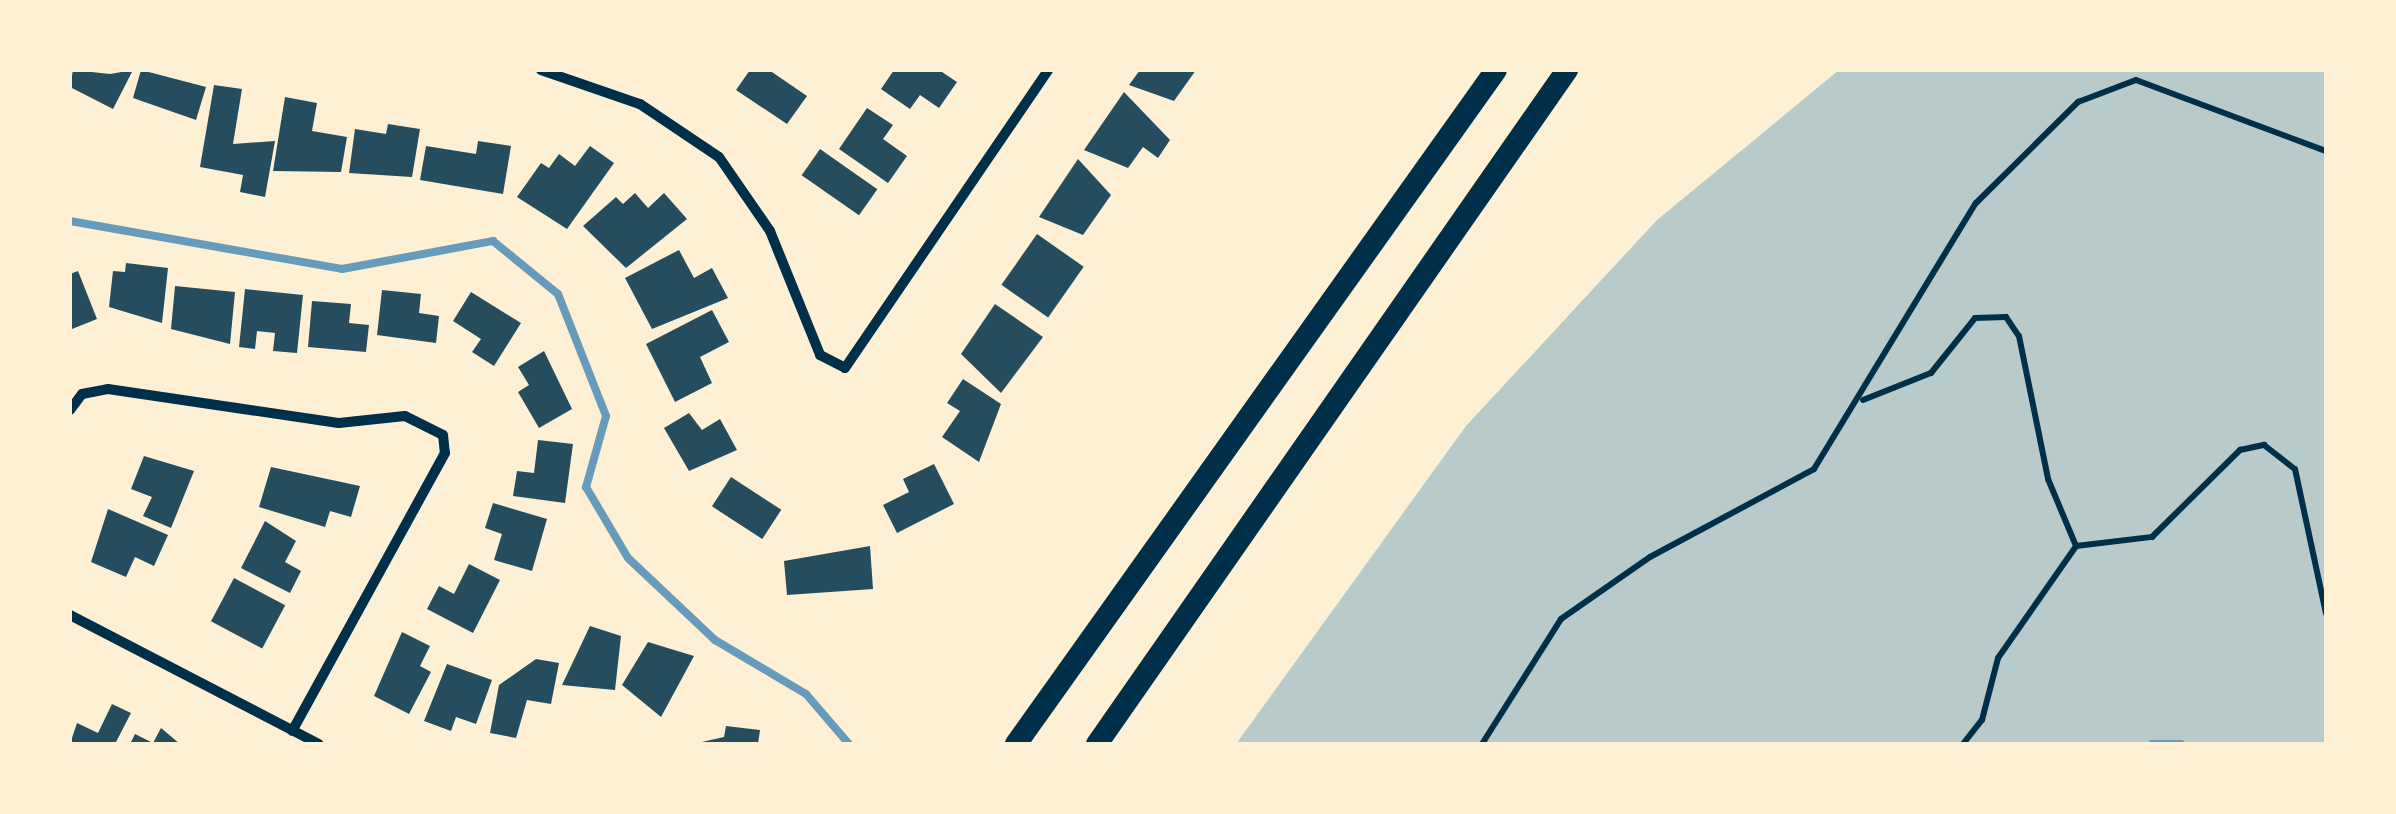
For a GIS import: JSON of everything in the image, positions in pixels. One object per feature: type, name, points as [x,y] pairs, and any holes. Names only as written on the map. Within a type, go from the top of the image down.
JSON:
[{"type":"highway","points":[[1016,744],[1496,70]]},
{"type":"highway","points":[[1097,744],[1567,70]]},
{"type":"street","points":[[540,70],[640,104],[719,157],[770,231],[810,337],[832,365],[845,368],[864,346],[894,288],[1048,70]]},
{"type":"street","points":[[70,410],[82,394],[108,389],[340,423],[404,416],[443,435],[445,454],[292,732]]},
{"type":"street","points":[[70,615],[319,744]]},
{"type":"lane","points":[[1482,744],[1561,619],[1650,557],[1781,494],[1814,469],[1860,401],[1976,203],[2028,142],[2125,70]]},
{"type":"lane","points":[[2116,80],[2326,150]]},
{"type":"lane","points":[[1860,401],[1931,373],[1975,318],[2006,317],[2019,336],[2048,479],[2076,546]]},
{"type":"lane","points":[[1963,744],[1982,720],[1998,658],[2076,546],[2152,537],[2240,450],[2264,445],[2295,469],[2326,614]]},
{"type":"shaded area","points":[[1839,70],[2326,70],[2326,744],[1236,744],[1466,426],[1657,220]]},
{"type":"building","points":[[73,70],[110,74],[133,70],[113,109],[70,87]]},
{"type":"building","points":[[141,70],[206,87],[196,120],[133,98]]},
{"type":"building","points":[[750,70],[769,70],[807,96],[787,124],[736,90]]},
{"type":"building","points":[[894,70],[939,70],[957,82],[939,108],[920,95],[910,109],[881,89]]},
{"type":"building","points":[[1140,70],[1196,70],[1174,101],[1129,85]]},
{"type":"building","points":[[214,85],[242,89],[233,144],[275,141],[265,197],[240,192],[243,175],[200,167]]},
{"type":"building","points":[[1124,92],[1170,140],[1158,158],[1143,147],[1128,168],[1084,150]]},
{"type":"building","points":[[285,97],[317,103],[312,131],[347,137],[341,172],[273,171]]},
{"type":"building","points":[[867,108],[893,125],[883,139],[907,156],[888,183],[839,149]]},
{"type":"building","points":[[388,124],[420,129],[412,177],[349,173],[355,129],[386,134]]},
{"type":"building","points":[[478,141],[511,146],[503,194],[420,180],[426,146],[476,154]]},
{"type":"building","points":[[590,146],[614,163],[567,229],[517,197],[541,163],[549,168],[559,154],[575,166]]},
{"type":"building","points":[[820,149],[877,189],[859,215],[802,175]]},
{"type":"building","points":[[1078,159],[1111,195],[1083,235],[1039,217]]},
{"type":"building","points":[[635,193],[648,208],[664,193],[687,219],[626,268],[583,226],[616,197],[623,204]]},
{"type":"building","points":[[1037,234],[1084,267],[1048,317],[1001,285]]},
{"type":"building","points":[[679,250],[694,278],[712,268],[728,298],[652,329],[625,278]]},
{"type":"building","points":[[126,263],[168,268],[162,323],[109,307],[113,271],[125,272]]},
{"type":"building","points":[[78,271],[97,319],[72,329],[70,274]]},
{"type":"building","points":[[175,286],[235,292],[230,344],[171,329]]},
{"type":"building","points":[[245,289],[303,295],[297,353],[273,351],[275,333],[257,331],[255,349],[239,347]]},
{"type":"building","points":[[382,290],[421,294],[419,313],[439,316],[436,343],[377,335]]},
{"type":"building","points":[[471,292],[521,323],[494,366],[472,352],[481,339],[453,321]]},
{"type":"building","points":[[312,301],[351,304],[349,323],[369,325],[366,352],[308,347]]},
{"type":"building","points":[[995,304],[1043,337],[1001,393],[961,354]]},
{"type":"building","points":[[712,310],[729,342],[700,357],[712,383],[675,402],[646,344]]},
{"type":"building","points":[[544,351],[572,409],[539,428],[518,392],[529,385],[518,367]]},
{"type":"building","points":[[963,379],[1001,404],[979,462],[942,437],[960,411],[947,403]]},
{"type":"building","points":[[689,413],[702,430],[720,419],[737,450],[689,471],[664,428]]},
{"type":"building","points":[[538,440],[573,444],[565,503],[513,496],[517,471],[534,473]]},
{"type":"building","points":[[144,456],[194,471],[171,528],[143,516],[152,497],[131,489]]},
{"type":"building","points":[[934,464],[954,504],[897,533],[883,505],[909,492],[903,479]]},
{"type":"building","points":[[271,467],[360,486],[351,517],[330,511],[325,527],[259,507]]},
{"type":"building","points":[[731,477],[781,510],[762,539],[712,506]]},
{"type":"building","points":[[493,503],[547,519],[532,571],[494,560],[502,534],[485,528]]},
{"type":"building","points":[[108,509],[168,535],[154,566],[135,557],[126,577],[91,562]]},
{"type":"building","points":[[265,521],[296,541],[285,562],[301,571],[290,593],[241,568]]},
{"type":"building","points":[[870,546],[873,589],[787,595],[784,561]]},
{"type":"building","points":[[469,564],[500,580],[473,633],[427,609],[439,586],[454,594]]},
{"type":"building","points":[[234,578],[285,605],[262,648],[211,621]]},
{"type":"building","points":[[590,626],[621,636],[615,690],[562,685]]},
{"type":"building","points":[[402,632],[430,646],[420,666],[431,672],[409,714],[374,696]]},
{"type":"building","points":[[648,642],[694,656],[661,717],[622,685]]},
{"type":"building","points":[[536,659],[559,663],[551,704],[527,700],[516,738],[490,733],[499,685]]},
{"type":"building","points":[[447,664],[492,680],[476,724],[456,717],[451,731],[424,721]]},
{"type":"building","points":[[112,704],[131,713],[115,744],[70,744],[77,723],[98,733]]},
{"type":"building","points":[[726,726],[760,730],[758,744],[693,744],[724,737]]},
{"type":"building","points":[[161,728],[180,744],[130,744],[135,734],[153,743]]},
{"type":"waterway","points":[[70,221],[342,269],[493,241],[558,294],[606,416],[586,487],[628,558],[715,640],[806,694],[849,744]]},
{"type":"waterway","points":[[2152,744],[2181,744]]}]
